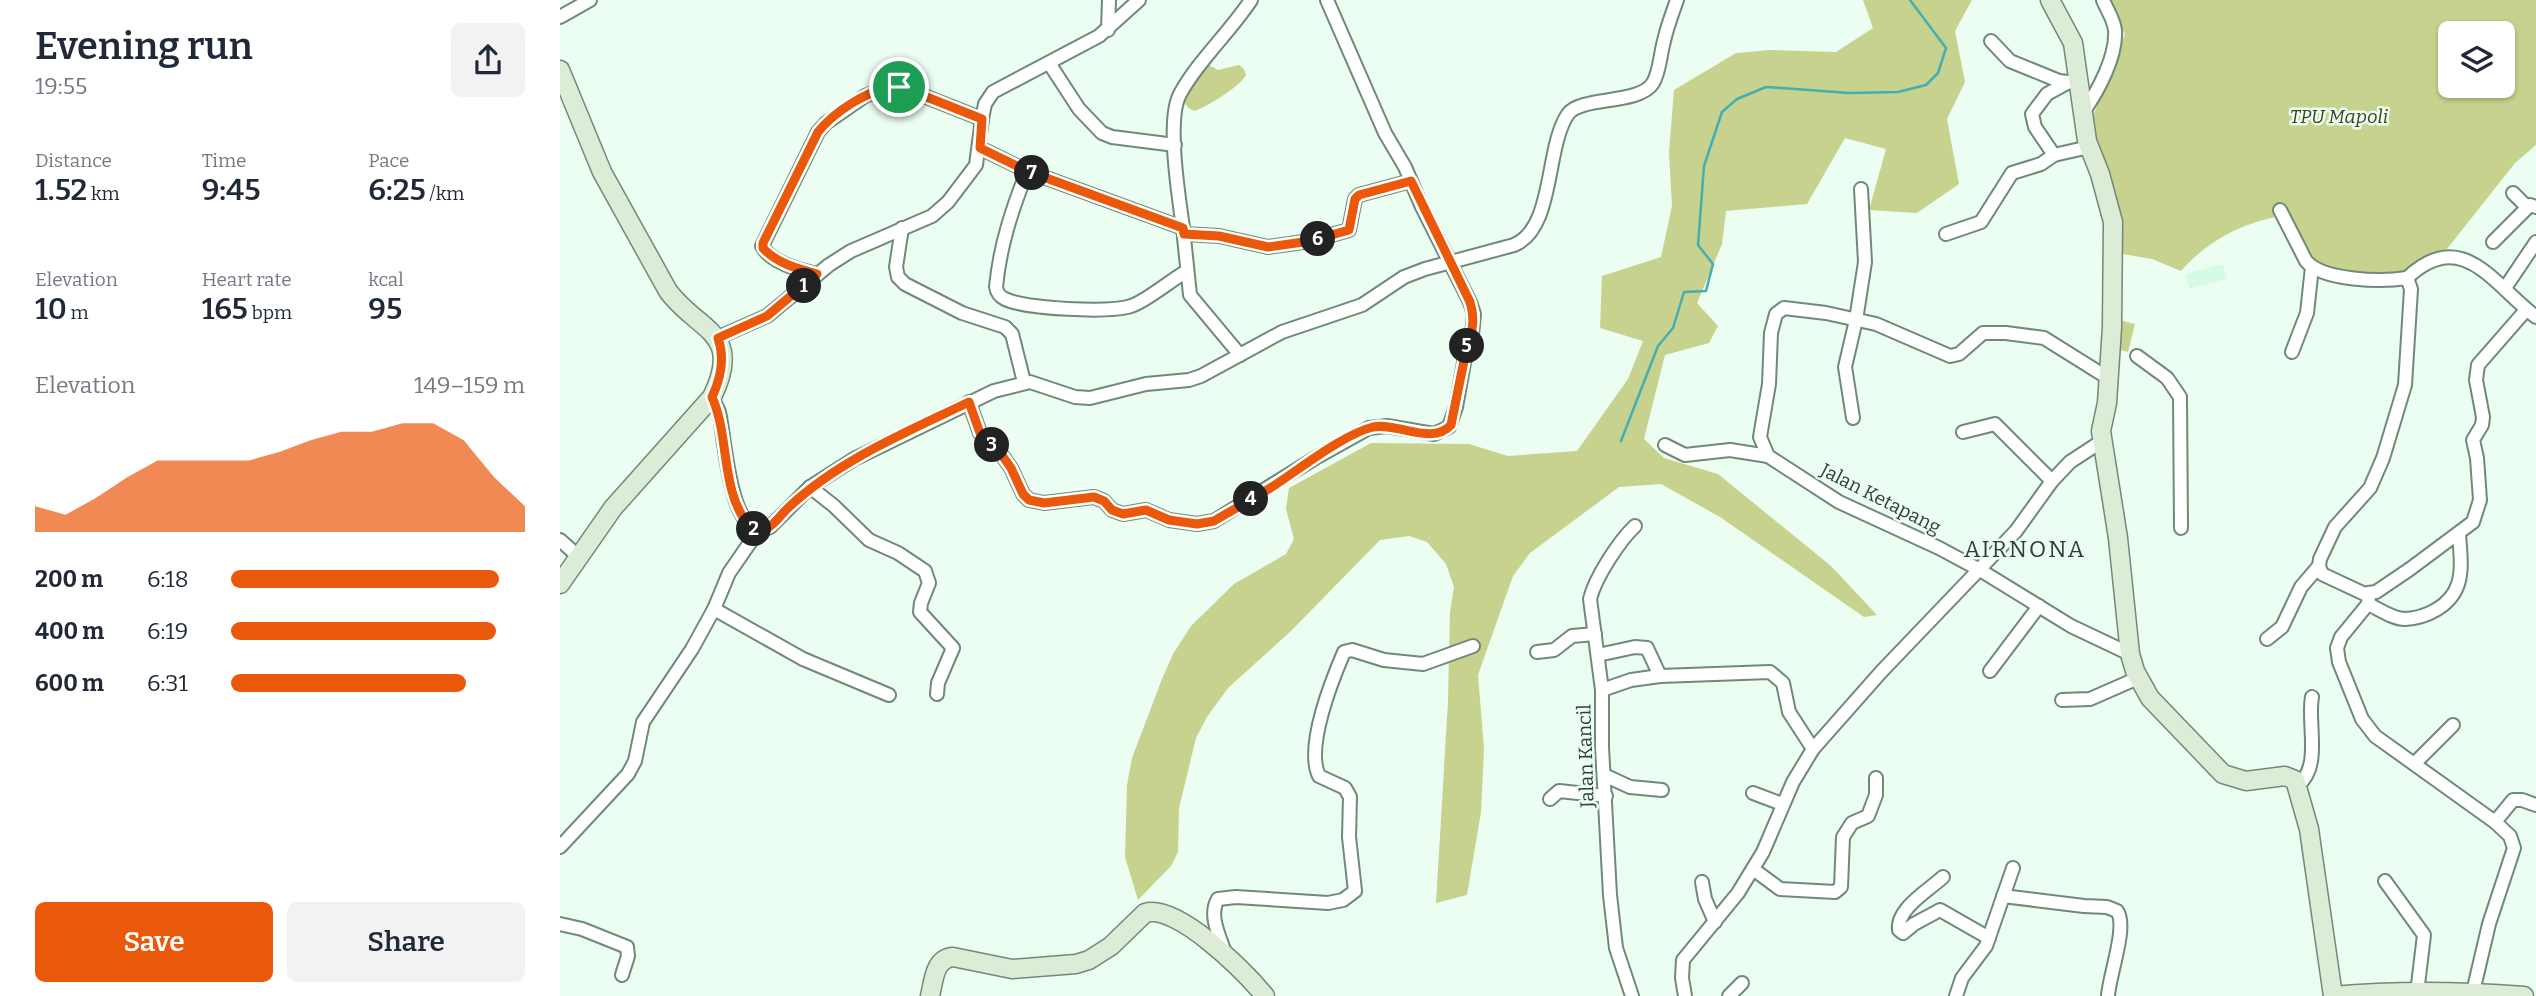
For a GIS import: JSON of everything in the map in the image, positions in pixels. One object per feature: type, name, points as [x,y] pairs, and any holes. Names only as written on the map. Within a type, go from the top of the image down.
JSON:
[{"type":"street","points":[[564,10],[590,0]]},
{"type":"street","points":[[1110,0],[1124,15]]},
{"type":"street","points":[[1108,30],[1110,0]]},
{"type":"street","points":[[718,338],[767,316],[817,274],[851,251],[932,216],[948,202],[976,165],[985,104],[993,92],[1086,44],[1108,30],[1139,0]]},
{"type":"street","points":[[1240,355],[1194,301],[1188,288],[1176,174],[1176,108],[1180,94],[1251,0]]},
{"type":"street","points":[[969,402],[980,433],[999,451],[1029,500],[1044,503],[1094,497],[1104,501],[1112,510],[1123,514],[1146,510],[1169,520],[1197,524],[1210,522],[1369,428],[1387,426],[1434,434],[1449,427],[1456,407],[1467,346],[1472,335],[1474,314],[1411,181],[1385,133],[1327,0]]},
{"type":"street","points":[[560,847],[628,774],[635,761],[643,722],[692,649],[714,609],[729,573],[758,531],[770,527],[810,488],[854,460],[994,391],[1024,382],[1041,384],[1075,397],[1099,397],[1161,381],[1195,378],[1282,332],[1362,305],[1404,276],[1514,245],[1529,234],[1544,198],[1559,139],[1569,113],[1576,107],[1629,96],[1650,87],[1656,75],[1677,0]]},
{"type":"street","points":[[2049,0],[2073,43],[2077,66],[2072,83],[2084,111],[2089,147],[2101,174],[2114,236],[2107,403],[2101,431],[2118,538],[2130,654],[2138,678],[2150,698],[2167,717],[2224,774],[2246,781],[2290,776],[2298,785],[2312,851],[2333,996],[2385,991],[2473,992],[2524,996]]},
{"type":"street","points":[[2084,111],[2114,44],[2114,22],[2104,0]]},
{"type":"street","points":[[1990,41],[2010,61],[2072,83]]},
{"type":"street","points":[[1049,63],[1079,109],[1102,133],[1112,137],[1175,145]]},
{"type":"street","points":[[560,70],[602,172],[668,291],[718,338],[722,354],[721,368],[712,397],[613,508],[560,584]]},
{"type":"street","points":[[2054,155],[2035,127],[2032,114],[2047,93],[2072,83]]},
{"type":"street","points":[[817,274],[781,262],[769,255],[762,246],[804,158],[826,123],[875,90],[894,86],[924,95],[982,119]]},
{"type":"street","points":[[1945,234],[1981,222],[2012,173],[2041,164],[2054,155],[2089,147]]},
{"type":"street","points":[[980,148],[1027,171],[1183,231],[1268,247],[1310,241],[1349,230],[1355,199],[1359,195],[1411,181]]},
{"type":"street","points":[[1027,171],[1001,247],[996,287],[997,293],[1004,299],[1041,306],[1131,306],[1187,271]]},
{"type":"street","points":[[1853,418],[1845,367],[1865,262],[1861,189]]},
{"type":"street","points":[[2493,242],[2531,207],[2513,192]]},
{"type":"street","points":[[2280,210],[2306,261],[2312,267],[2332,274],[2381,281],[2407,278],[2433,259],[2456,257],[2472,263],[2505,288],[2531,313],[2478,365],[2476,380],[2483,417],[2482,425],[2473,440],[2480,500],[2473,522],[2368,599],[2341,637],[2337,648],[2339,662],[2367,728],[2495,822],[2510,836],[2514,848],[2497,898],[2473,992]]},
{"type":"street","points":[[902,228],[896,267],[898,277],[912,288],[962,313],[1005,327],[1012,334],[1024,382]]},
{"type":"street","points":[[2505,288],[2536,242]]},
{"type":"street","points":[[2292,352],[2308,313],[2312,267]]},
{"type":"street","points":[[2407,278],[2411,294],[2405,385],[2383,458],[2370,488],[2334,527],[2319,566],[2322,574],[2404,619],[2431,612],[2442,606],[2455,593],[2460,575],[2459,534]]},
{"type":"street","points":[[1768,456],[1760,438],[1769,384],[1771,333],[1776,314],[1784,308],[1856,320],[1885,328],[1950,356],[1959,354],[1983,333],[2041,337],[2108,378]]},
{"type":"street","points":[[2137,356],[2167,377],[2180,397],[2181,528]]},
{"type":"street","points":[[712,397],[719,412],[736,499],[748,526],[758,531]]},
{"type":"street","points":[[1963,432],[1996,424],[2052,481]]},
{"type":"street","points":[[1685,996],[1683,960],[1738,893],[1753,869],[1793,782],[1813,749],[1881,672],[2015,531],[2052,481],[2070,462],[2102,441]]},
{"type":"street","points":[[1665,445],[1685,455],[1730,450],[1768,456]]},
{"type":"street","name":"Jalan Ketapang","points":[[1768,456],[1839,502],[1980,570],[2071,626],[2130,654]]},
{"type":"street","points":[[810,488],[834,506],[869,540],[925,571],[929,583],[920,612],[953,648],[938,683],[937,694]]},
{"type":"street","name":"Jalan Kancil","points":[[1632,996],[1616,948],[1610,895],[1602,690],[1590,599],[1593,586],[1623,538],[1635,526]]},
{"type":"street","points":[[560,540],[580,558]]},
{"type":"street","points":[[2267,639],[2282,627],[2301,587],[2319,566]]},
{"type":"street","points":[[1990,671],[2039,606]]},
{"type":"street","points":[[714,609],[803,659],[889,695]]},
{"type":"street","points":[[1537,652],[1554,650],[1572,636],[1595,634]]},
{"type":"street","points":[[1225,953],[1213,916],[1214,905],[1218,899],[1236,897],[1328,903],[1343,900],[1355,891],[1349,837],[1350,797],[1345,788],[1319,776],[1316,764],[1321,713],[1344,652],[1352,650],[1384,660],[1423,664],[1473,646]]},
{"type":"street","points":[[1598,655],[1641,646],[1650,652],[1660,676]]},
{"type":"street","points":[[1602,690],[1630,680],[1660,676],[1770,672],[1783,683],[1789,712],[1813,749]]},
{"type":"street","points":[[2062,700],[2090,699],[2138,678]]},
{"type":"street","points":[[2298,785],[2304,781],[2313,748],[2309,722],[2312,697]]},
{"type":"street","points":[[2415,764],[2453,725]]},
{"type":"street","points":[[1604,775],[1630,787],[1662,790]]},
{"type":"street","points":[[1753,869],[1780,889],[1835,892],[1841,887],[1843,837],[1852,823],[1868,816],[1876,795],[1876,778]]},
{"type":"street","points":[[1550,799],[1559,790],[1606,796]]},
{"type":"street","points":[[1753,793],[1782,804]]},
{"type":"street","points":[[2495,822],[2513,800],[2536,805]]},
{"type":"street","points":[[1956,996],[1962,978],[1989,939],[2013,868]]},
{"type":"street","points":[[1943,877],[1905,911],[1898,925],[1899,930],[1903,933],[1914,923],[1940,910],[1989,939]]},
{"type":"street","points":[[2385,881],[2424,935],[2417,993]]},
{"type":"street","points":[[1702,882],[1704,899],[1715,922]]},
{"type":"street","points":[[2003,896],[2107,907],[2117,911],[2122,924],[2108,996]]},
{"type":"street","points":[[930,996],[936,969],[946,958],[953,957],[1012,969],[1076,964],[1089,960],[1111,946],[1145,913],[1153,911],[1175,918],[1225,953],[1265,996]]},
{"type":"street","points":[[560,924],[582,929],[627,947],[628,956],[622,975]]},
{"type":"street","points":[[1729,996],[1742,983]]},
{"type":"shaded area","points":[[2223,264],[2227,279],[2189,289],[2185,274]]},
{"type":"green space","points":[[1863,0],[1972,0],[1955,31],[1965,82],[1947,119],[1959,184],[1917,213],[1869,210],[1886,149],[1845,138],[1807,204],[1726,211],[1722,244],[1697,303],[1718,326],[1709,343],[1665,355],[1644,439],[1664,458],[1718,474],[1831,566],[1877,615],[1864,617],[1720,517],[1661,484],[1619,487],[1530,553],[1513,576],[1478,675],[1484,749],[1481,812],[1467,895],[1436,903],[1448,701],[1450,612],[1454,587],[1446,564],[1427,542],[1409,536],[1380,540],[1291,631],[1228,688],[1207,717],[1196,738],[1179,808],[1178,852],[1171,866],[1138,900],[1125,857],[1127,785],[1132,758],[1173,654],[1191,626],[1234,584],[1286,554],[1294,539],[1286,509],[1289,488],[1371,443],[1469,444],[1508,456],[1577,451],[1628,379],[1643,341],[1600,328],[1602,276],[1661,257],[1672,206],[1669,152],[1674,90],[1736,53],[1770,50],[1836,52],[1873,28]]},
{"type":"green space","name":"TPU Mapoli","points":[[2108,0],[2536,0],[2536,145],[2515,163],[2443,254],[2406,281],[2324,272],[2282,216],[2253,223],[2227,234],[2202,251],[2181,271],[2152,259],[2117,253],[2123,244],[2122,231],[2091,121],[2125,34]]},
{"type":"green space","points":[[1207,64],[1218,70],[1239,65],[1246,75],[1238,85],[1194,111],[1186,104],[1185,95]]},
{"type":"green space","points":[[2119,320],[2135,324],[2128,352],[2112,348]]},
{"type":"waterway","points":[[1621,441],[1658,346],[1673,328],[1684,292],[1706,291],[1713,264],[1698,245],[1704,166],[1722,112],[1737,99],[1766,87],[1849,93],[1898,92],[1926,85],[1938,73],[1946,48],[1910,0]]},
{"type":"district","name":"AIRNONA","points":[[2025,549]]},
{"type":"route","points":[[899,87],[982,119],[980,148],[1027,171],[1183,228],[1184,234],[1226,237],[1268,247],[1310,241],[1349,230],[1355,199],[1359,195],[1411,181],[1474,314],[1472,335],[1467,346],[1451,425],[1434,434],[1398,427],[1369,428],[1214,521],[1197,524],[1169,520],[1146,510],[1123,514],[1112,510],[1104,501],[1094,497],[1044,503],[1029,500],[999,451],[980,433],[969,402],[854,460],[810,488],[768,529],[758,531],[750,527],[740,511],[734,493],[719,412],[712,397],[718,385],[721,368],[722,354],[718,338],[767,316],[817,274],[793,267],[769,255],[763,248],[766,235],[822,127],[875,90],[899,87]]}]
